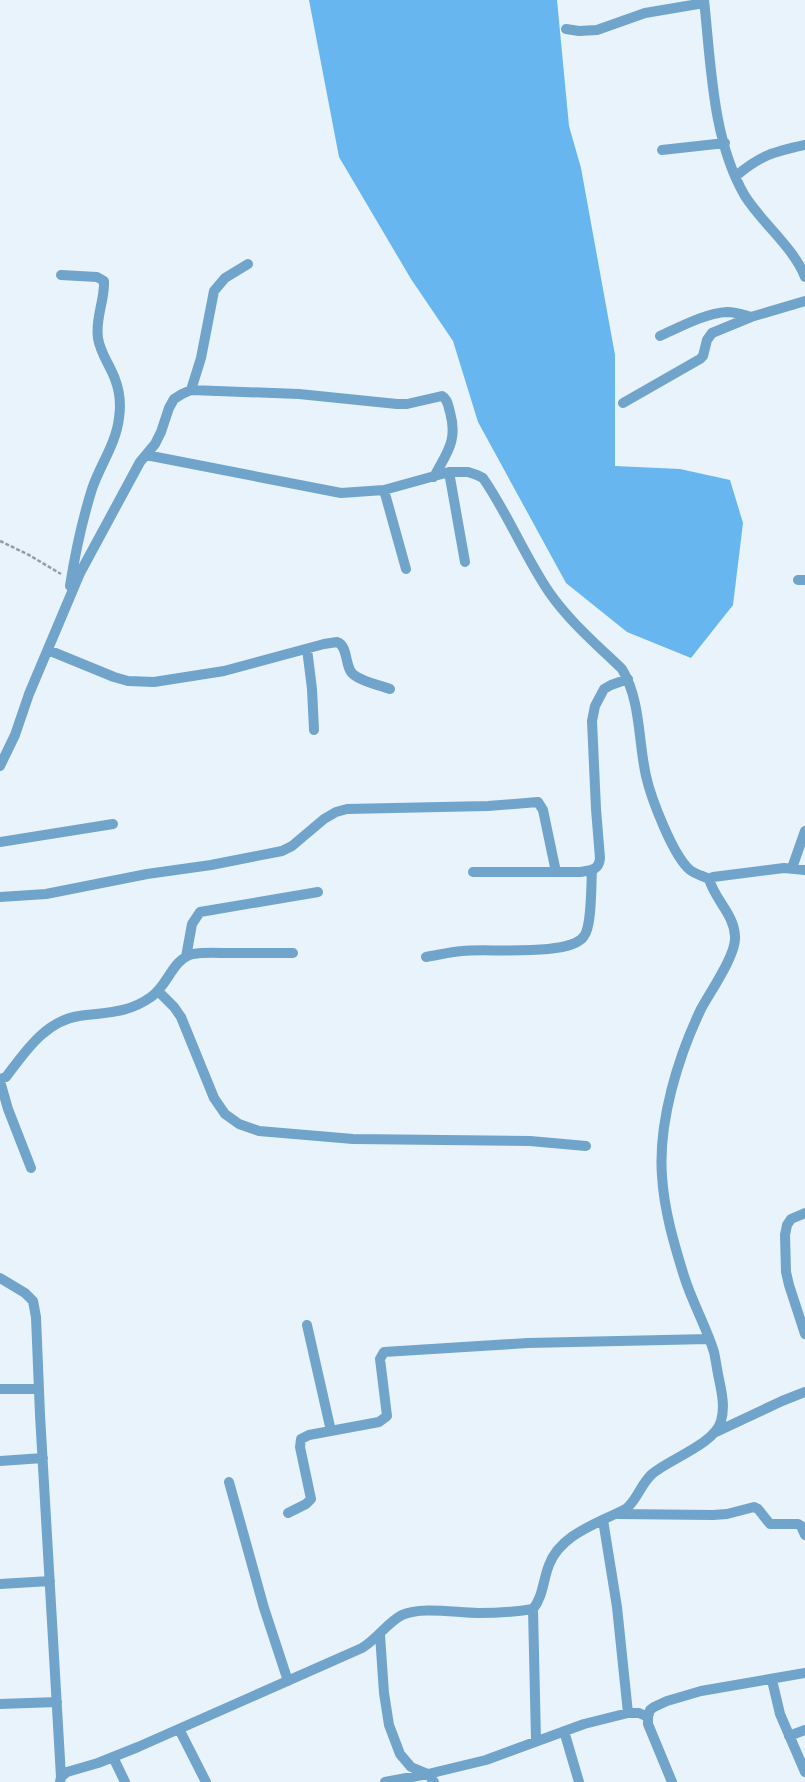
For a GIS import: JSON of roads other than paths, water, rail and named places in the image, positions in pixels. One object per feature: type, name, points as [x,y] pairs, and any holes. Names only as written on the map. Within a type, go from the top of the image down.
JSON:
[{"type":"street","points":[[566,29],[587,32],[597,30],[645,12],[704,2],[718,117],[736,176],[746,196],[796,261],[805,277]]},
{"type":"street","points":[[662,150],[725,143]]},
{"type":"street","points":[[736,176],[752,162],[762,157],[778,151],[805,145]]},
{"type":"street","points":[[191,390],[201,358],[214,291],[225,278],[248,264]]},
{"type":"street","points":[[61,275],[97,277],[104,281],[98,336],[101,350],[115,379],[119,393],[120,406],[119,420],[113,441],[93,487],[84,516],[68,598]]},
{"type":"street","points":[[623,403],[700,359],[703,356],[712,333],[752,317],[805,301]]},
{"type":"street","points":[[660,336],[686,324],[723,313],[737,313],[752,317]]},
{"type":"street","points":[[0,766],[15,735],[29,694],[68,598],[140,462],[146,456],[161,432],[169,408],[174,399],[191,390],[299,394],[397,404],[407,404],[442,396],[447,401],[454,433],[448,451],[434,477]]},
{"type":"street","points":[[146,456],[327,492],[341,493],[384,490],[449,472],[468,472],[477,475],[483,478],[526,556],[553,598],[566,615],[622,669],[628,678],[632,688],[640,730],[646,776],[654,802],[680,857],[690,870],[709,879],[734,924],[736,938],[732,954],[701,1009],[685,1045],[670,1098],[663,1138],[662,1176],[670,1224],[684,1277],[713,1351],[722,1392],[723,1411],[721,1423],[714,1433]]},
{"type":"street","points":[[449,472],[466,562]]},
{"type":"street","points":[[384,490],[406,568]]},
{"type":"street","points":[[48,650],[114,676],[141,682],[154,682],[224,671],[329,643],[340,643],[343,647],[350,671],[355,676],[390,689]]},
{"type":"street","points":[[306,649],[312,689],[314,730]]},
{"type":"street","points":[[473,872],[556,872],[592,870],[599,864],[600,858],[592,733],[595,706],[604,689],[628,678]]},
{"type":"street","points":[[0,897],[46,894],[148,874],[262,856],[292,846],[324,819],[336,812],[368,807],[488,806],[538,802],[543,810],[556,872]]},
{"type":"street","points":[[0,842],[114,824]]},
{"type":"street","points":[[792,868],[805,831]]},
{"type":"street","points":[[709,879],[720,876],[792,868],[805,870]]},
{"type":"street","points":[[426,957],[463,951],[537,950],[580,942],[585,936],[588,927],[592,870]]},
{"type":"street","points":[[186,957],[192,924],[196,915],[200,912],[318,892]]},
{"type":"street","points":[[31,1168],[8,1109],[0,1080],[6,1077],[34,1042],[46,1030],[77,1016],[115,1012],[134,1007],[153,996],[180,961],[194,954],[293,953]]},
{"type":"street","points":[[158,990],[174,1006],[181,1017],[214,1098],[225,1114],[239,1124],[259,1131],[353,1138],[530,1141],[586,1146]]},
{"type":"street","points":[[805,1213],[791,1219],[787,1224],[785,1236],[786,1272],[805,1334]]},
{"type":"street","points":[[2,1281],[25,1294],[32,1301],[36,1317],[61,1780]]},
{"type":"street","points":[[307,1325],[331,1431]]},
{"type":"street","points":[[288,1512],[306,1504],[311,1499],[300,1447],[300,1439],[309,1435],[379,1422],[387,1416],[380,1359],[384,1352],[528,1343],[709,1339]]},
{"type":"street","points":[[0,1389],[39,1389]]},
{"type":"street","points":[[536,1740],[533,1609],[540,1599],[553,1555],[560,1546],[578,1532],[617,1514],[633,1503],[646,1480],[654,1473],[700,1444],[714,1433],[776,1403],[805,1392]]},
{"type":"street","points":[[0,1461],[43,1458]]},
{"type":"street","points":[[229,1482],[264,1608],[288,1681]]},
{"type":"street","points":[[617,1514],[713,1515],[727,1514],[754,1507],[758,1509],[770,1524],[798,1524],[801,1526],[805,1536]]},
{"type":"street","points":[[603,1520],[617,1607],[628,1713]]},
{"type":"street","points":[[0,1584],[50,1581]]},
{"type":"street","points":[[61,1780],[67,1772],[113,1757],[362,1648],[380,1635],[393,1622],[410,1612],[480,1613],[533,1609]]},
{"type":"street","points":[[380,1635],[384,1693],[389,1725],[400,1754],[405,1762],[431,1778]]},
{"type":"street","points":[[672,1782],[648,1724],[648,1717],[654,1707],[667,1701],[701,1691],[772,1680],[805,1673]]},
{"type":"street","points":[[772,1680],[780,1714],[805,1772]]},
{"type":"street","points":[[0,1704],[57,1702]]},
{"type":"street","points":[[385,1782],[431,1778],[486,1760],[536,1740],[628,1713],[639,1713],[648,1717]]},
{"type":"street","points":[[179,1729],[206,1782]]},
{"type":"street","points":[[789,1736],[805,1730]]},
{"type":"street","points":[[564,1731],[579,1782]]},
{"type":"street","points":[[113,1757],[125,1782]]}]
